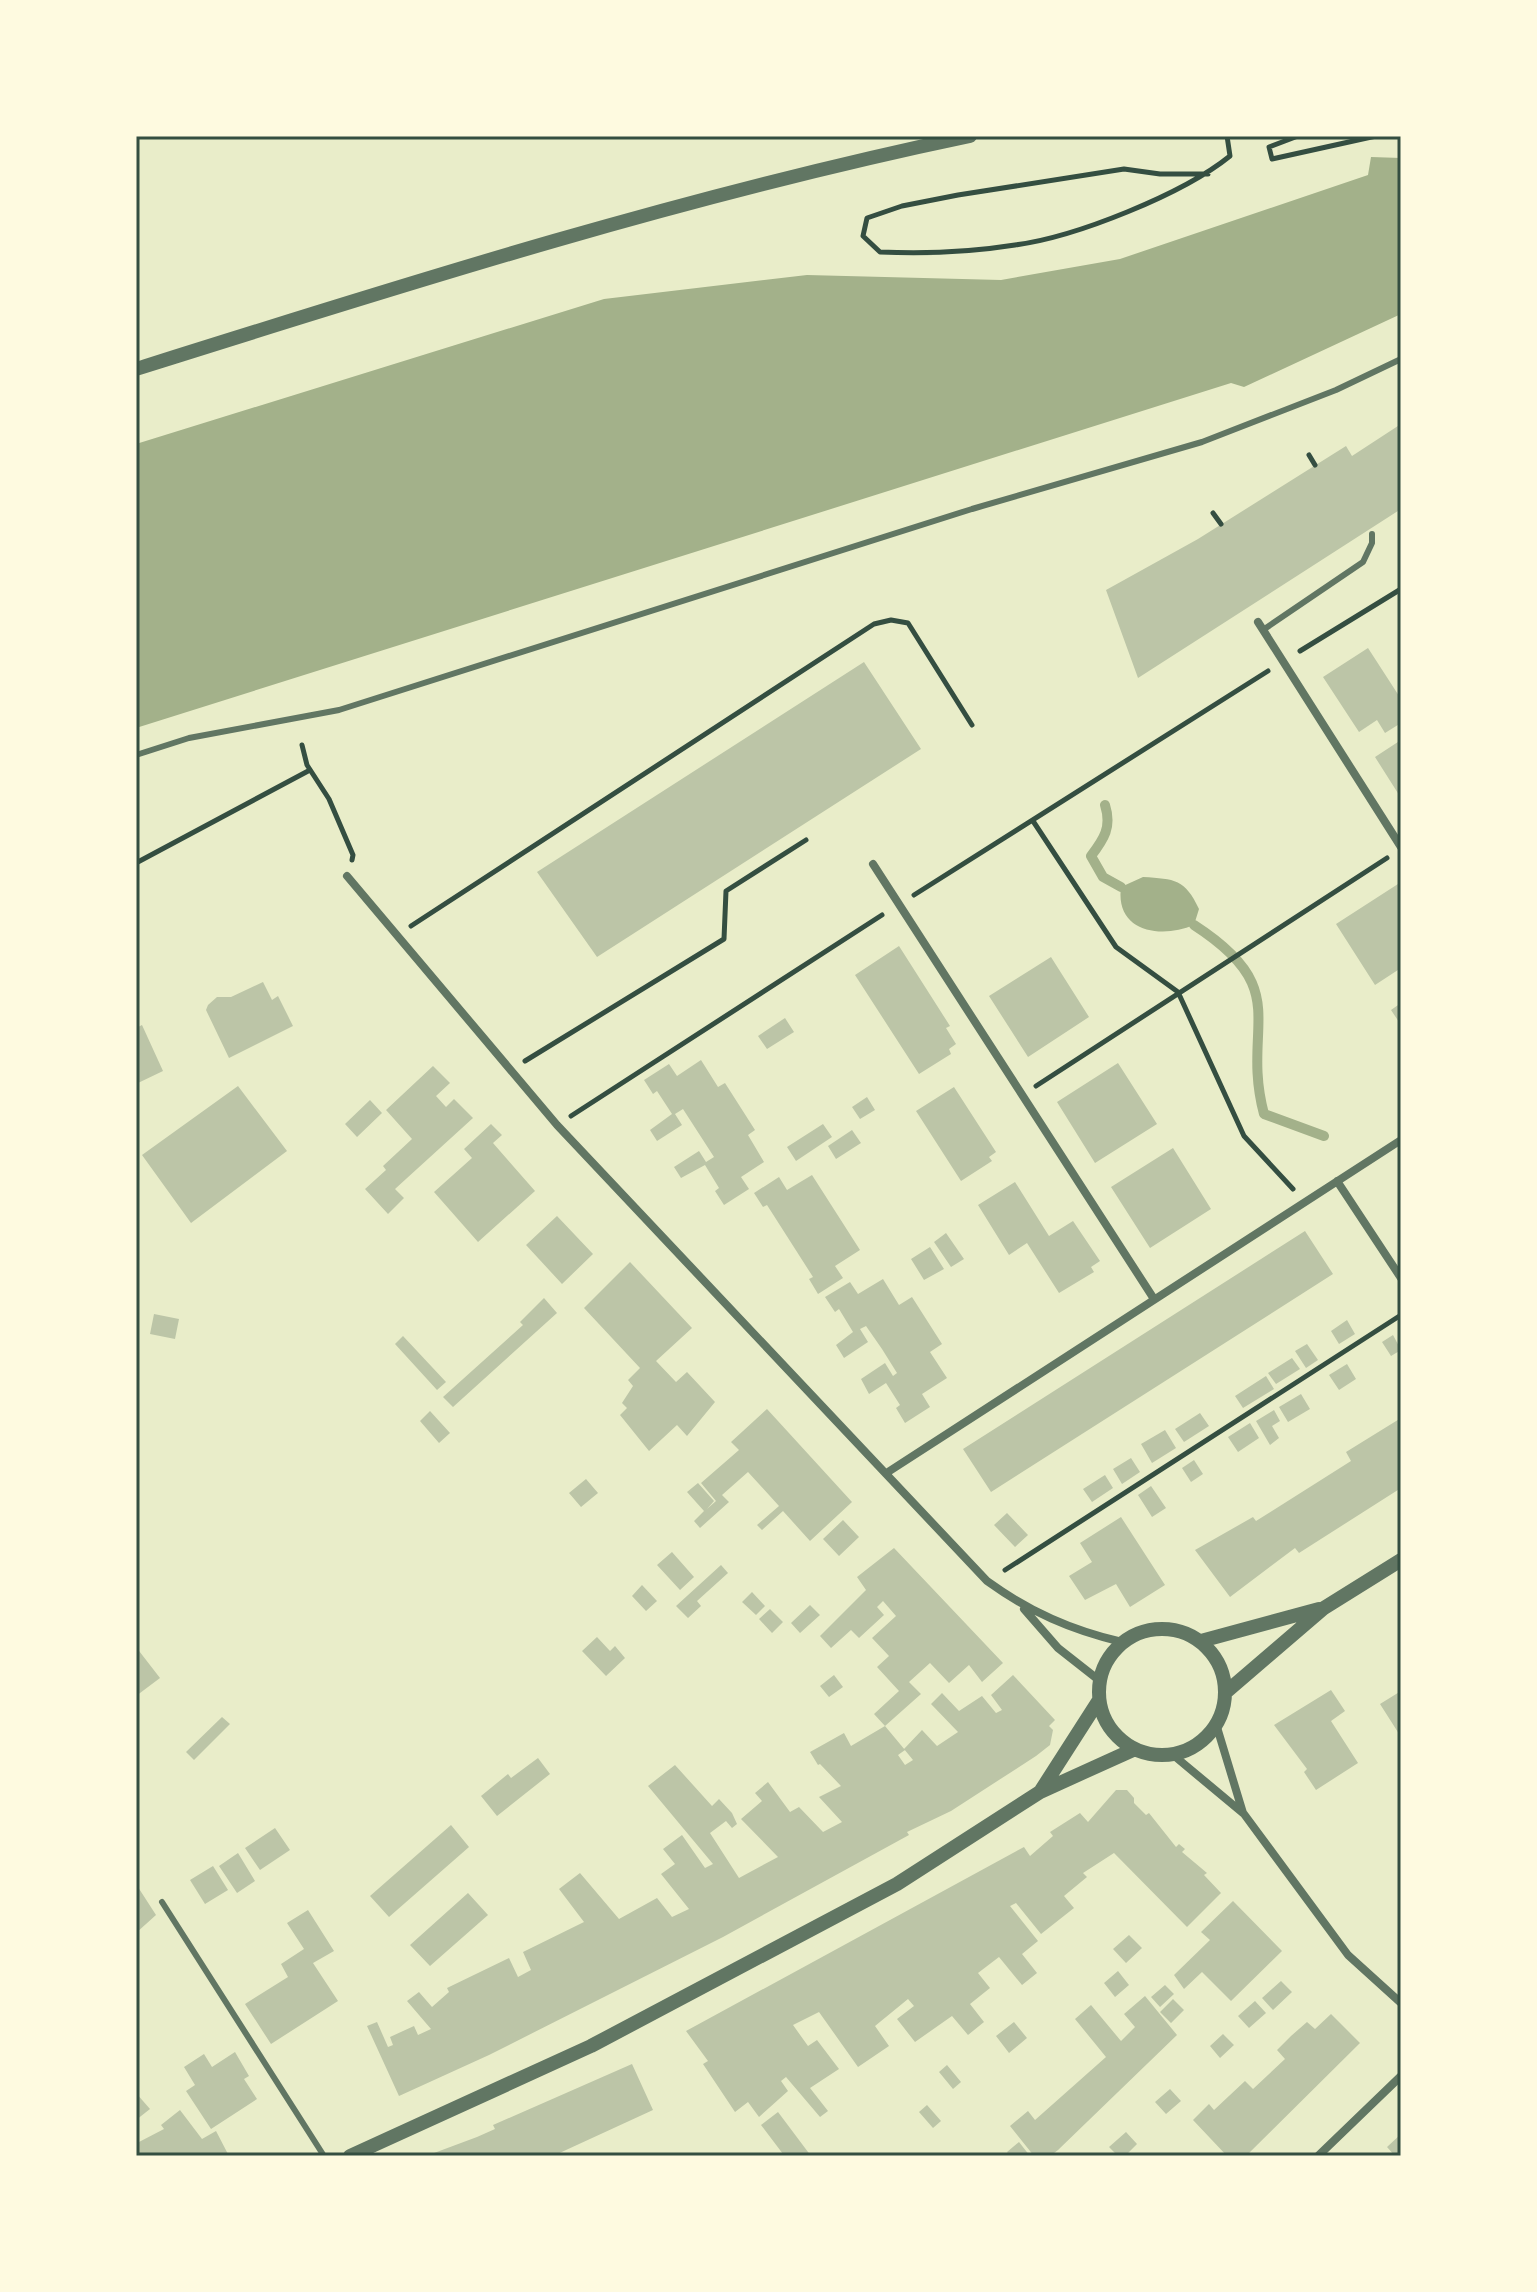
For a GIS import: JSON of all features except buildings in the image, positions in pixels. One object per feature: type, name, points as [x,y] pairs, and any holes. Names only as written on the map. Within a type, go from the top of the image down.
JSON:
[{"type":"street","points":[[136,369],[474,262],[638,215],[849,161],[970,136]]},
{"type":"street","points":[[1260,626],[1401,847]]},
{"type":"street","points":[[873,864],[1154,1299]]},
{"type":"street","points":[[347,876],[557,1125],[888,1472],[987,1581],[1021,1606],[1076,1631],[1122,1642]]},
{"type":"street","points":[[888,1472],[1401,1140]]},
{"type":"street","points":[[1337,1181],[1401,1278]]},
{"type":"street","points":[[1225,1693],[1324,1608],[1401,1560]]},
{"type":"street","points":[[1021,1606],[1058,1648],[1100,1681]]},
{"type":"street","points":[[1201,1641],[1324,1608]]},
{"type":"street","points":[[1161,1629],[1182,1632],[1201,1641],[1223,1673],[1225,1693],[1216,1724],[1190,1748],[1172,1754],[1135,1749],[1118,1737],[1105,1720],[1099,1700],[1100,1681],[1112,1654],[1122,1642],[1140,1632],[1161,1629]]},
{"type":"street","points":[[1040,1792],[1099,1700]]},
{"type":"street","points":[[1216,1724],[1244,1814]]},
{"type":"street","points":[[354,2155],[619,2032],[897,1884],[1040,1792],[1135,1749]]},
{"type":"street","points":[[1172,1754],[1244,1814],[1348,1955],[1401,2003]]},
{"type":"street","points":[[1318,2156],[1401,2076]]},
{"type":"lane","points":[[136,755],[189,738],[339,710],[972,509],[1202,442],[1336,390],[1401,359]]},
{"type":"lane","points":[[1260,626],[1363,562],[1372,543],[1372,534]]},
{"type":"lane","points":[[162,1902],[324,2156]]},
{"type":"path","points":[[1208,174],[1124,169],[1032,181],[902,206],[867,218],[863,236],[880,252],[911,254],[1017,245],[1087,225],[1208,174],[1230,156],[1227,136]]},
{"type":"path","points":[[1298,136],[1269,147],[1272,159],[1376,136]]},
{"type":"path","points":[[1309,455],[1315,465]]},
{"type":"path","points":[[1213,513],[1221,524]]},
{"type":"path","points":[[557,1125],[898,905],[1401,589]]},
{"type":"path","points":[[397,935],[874,624],[891,620],[908,623],[972,725]]},
{"type":"path","points":[[302,745],[310,770],[329,799],[353,855],[347,876]]},
{"type":"path","points":[[136,863],[310,770]]},
{"type":"path","points":[[1033,821],[1116,947],[1178,992],[1244,1136],[1286,1178],[1303,1204]]},
{"type":"path","points":[[511,1070],[724,939],[726,891],[806,840]]},
{"type":"path","points":[[1022,1095],[1388,857]]},
{"type":"path","points":[[987,1581],[1401,1315]]},
{"type":"shaded area","points":[[1371,157],[1401,158],[1401,314],[1244,387],[1231,383],[136,728],[136,444],[604,299],[807,275],[1001,280],[1120,259],[1368,175]]},
{"type":"shaded area","points":[[1143,877],[1171,880],[1184,886],[1199,909],[1194,925],[1155,931],[1133,922],[1125,914],[1121,887]]},
{"type":"waterway","points":[[1105,805],[1108,820],[1106,832],[1091,856],[1103,877],[1121,887]]},
{"type":"waterway","points":[[1194,925],[1225,948],[1245,970],[1255,990],[1258,1083],[1264,1114],[1324,1136]]}]
